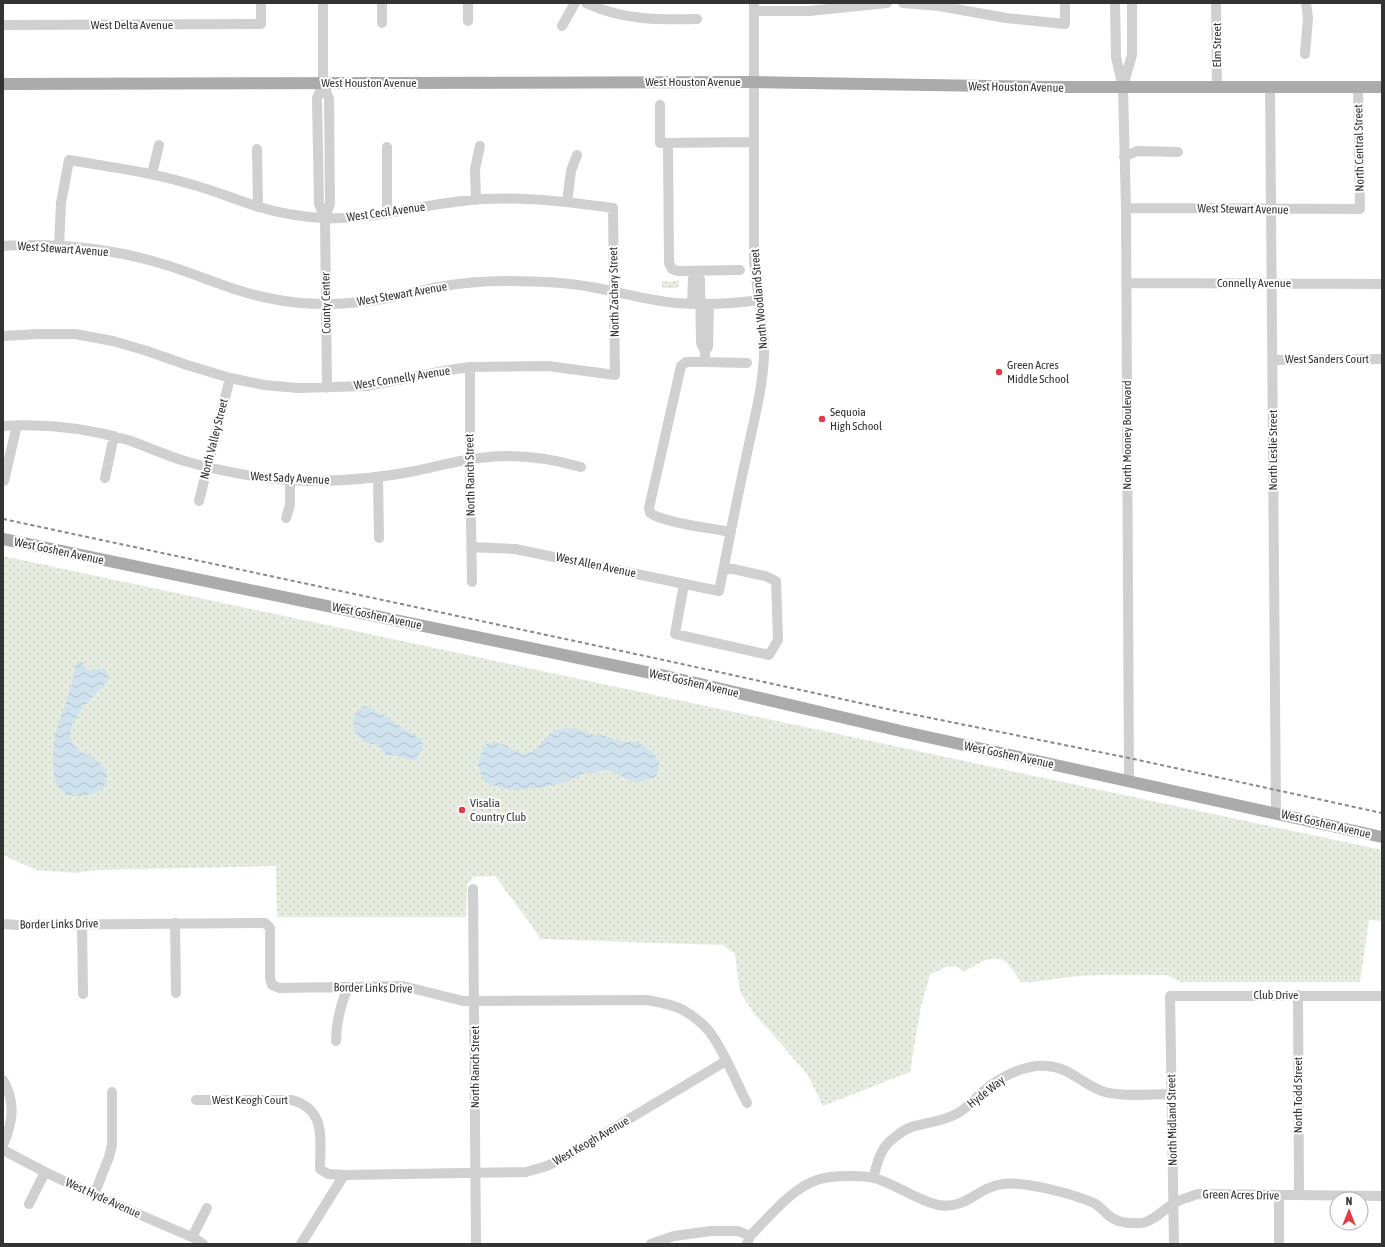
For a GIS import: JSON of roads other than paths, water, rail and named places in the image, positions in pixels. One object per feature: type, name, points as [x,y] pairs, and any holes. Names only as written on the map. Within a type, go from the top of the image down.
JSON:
[{"type":"main road","name":"West Houston Avenue","points":[[3,84],[754,82],[1123,88],[1382,88]]},
{"type":"main road","name":"West Goshen Avenue","points":[[3,539],[670,677],[905,732],[1382,837]]},
{"type":"street","name":"West Delta Avenue","points":[[3,25],[261,24],[261,3]]},
{"type":"street","name":"County Center","points":[[323,3],[323,83],[329,99],[330,204],[325,218],[327,388]]},
{"type":"street","points":[[382,3],[382,23]]},
{"type":"street","points":[[468,3],[468,21]]},
{"type":"street","points":[[562,26],[575,3]]},
{"type":"street","points":[[586,3],[597,8],[635,17],[650,19],[697,19]]},
{"type":"street","points":[[754,7],[809,11],[887,3]]},
{"type":"street","points":[[903,3],[939,6],[1006,18],[1065,24],[1065,3]]},
{"type":"street","name":"North Mooney Boulevard","points":[[1115,3],[1116,56],[1123,88],[1126,208],[1129,782]]},
{"type":"street","name":"North Mooney Boulevard","points":[[1123,88],[1132,55],[1132,3]]},
{"type":"street","name":"Elm Street","points":[[1216,3],[1217,87]]},
{"type":"street","points":[[1305,54],[1308,18],[1306,3]]},
{"type":"street","name":"North Woodland Street","points":[[719,591],[761,385],[764,347],[762,319],[754,260],[754,7]]},
{"type":"street","name":"North Leslie Street","points":[[1270,87],[1276,813]]},
{"type":"street","name":"North Central Street","points":[[1358,87],[1360,209]]},
{"type":"street","points":[[660,105],[660,143],[754,142]]},
{"type":"street","points":[[668,143],[669,263],[672,269],[678,271],[740,270]]},
{"type":"street","points":[[152,174],[159,145]]},
{"type":"street","points":[[476,200],[475,169],[480,146]]},
{"type":"street","points":[[386,147],[387,213]]},
{"type":"street","points":[[257,149],[258,207]]},
{"type":"street","points":[[1124,156],[1137,151],[1178,152]]},
{"type":"street","points":[[567,202],[571,171],[577,155]]},
{"type":"street","name":"West Cecil Avenue","points":[[59,247],[61,203],[69,160],[152,174],[191,184],[258,207],[297,215],[325,218],[351,218],[448,203],[496,199],[546,200],[613,208]]},
{"type":"street","name":"North Zachary Street","points":[[613,208],[615,375]]},
{"type":"street","name":"West Stewart Avenue","points":[[1126,208],[1271,210],[1360,209]]},
{"type":"street","name":"West Stewart Avenue","points":[[3,246],[59,247],[103,251],[156,262],[224,286],[272,299],[298,303],[325,304],[362,302],[379,300],[438,287],[506,281],[561,283],[660,301],[700,304],[737,303],[759,300]]},
{"type":"street","points":[[696,271],[700,279],[696,285],[700,304],[700,343],[705,351],[705,362]]},
{"type":"street","name":"Connelly Avenue","points":[[1126,283],[1382,284]]},
{"type":"street","name":"West Connelly Avenue","points":[[3,336],[74,334],[113,341],[147,351],[187,366],[230,378],[298,388],[366,386],[470,367],[548,366],[615,375]]},
{"type":"street","name":"West Sanders Court","points":[[1272,360],[1382,359]]},
{"type":"street","points":[[730,532],[666,520],[654,516],[650,513],[649,508],[681,366],[686,362],[747,363]]},
{"type":"street","name":"North Ranch Street","points":[[470,367],[472,582]]},
{"type":"street","name":"North Valley Street","points":[[198,501],[230,378]]},
{"type":"street","points":[[4,481],[17,425]]},
{"type":"street","name":"West Sady Avenue","points":[[3,426],[64,426],[114,436],[168,456],[206,467],[242,474],[290,480],[327,481],[378,478],[470,459],[504,456],[564,462],[581,467]]},
{"type":"street","points":[[105,478],[114,436]]},
{"type":"street","points":[[378,478],[379,538]]},
{"type":"street","points":[[286,518],[290,505],[290,480]]},
{"type":"street","name":"West Allen Avenue","points":[[471,547],[515,549],[719,591]]},
{"type":"street","points":[[684,584],[675,634],[769,655],[778,640],[776,581],[765,576],[724,567]]},
{"type":"street","name":"North Ranch Street","points":[[473,889],[476,1244]]},
{"type":"street","name":"Border Links Drive","points":[[3,924],[265,922],[270,928],[270,978],[272,984],[279,988],[403,986],[463,1001],[647,1000],[664,1003],[681,1009],[697,1019],[709,1031],[726,1060],[747,1103]]},
{"type":"street","points":[[175,923],[176,993]]},
{"type":"street","points":[[82,924],[82,994]]},
{"type":"street","points":[[336,1042],[336,1029],[339,1012],[348,986]]},
{"type":"street","name":"North Todd Street","points":[[1298,995],[1298,1195]]},
{"type":"street","name":"Club Drive","points":[[1170,996],[1382,996]]},
{"type":"street","name":"North Midland Street","points":[[1170,996],[1174,1244]]},
{"type":"street","name":"West Keogh Avenue","points":[[344,1175],[526,1172],[547,1166],[567,1156],[726,1060]]},
{"type":"street","name":"Hyde Way","points":[[873,1178],[879,1156],[888,1143],[901,1132],[913,1126],[946,1119],[959,1113],[986,1088],[1011,1073],[1028,1067],[1046,1065],[1058,1068],[1075,1075],[1104,1092],[1119,1094],[1171,1094]]},
{"type":"street","points":[[3,1080],[12,1101],[12,1120],[3,1145]]},
{"type":"street","points":[[94,1195],[110,1157],[112,1145],[112,1092]]},
{"type":"street","name":"West Keogh Court","points":[[196,1100],[292,1100],[302,1103],[312,1111],[318,1119],[320,1169],[328,1174],[344,1175]]},
{"type":"street","name":"West Hyde Avenue","points":[[3,1150],[45,1172],[94,1195],[192,1237],[203,1244]]},
{"type":"street","points":[[29,1204],[45,1172]]},
{"type":"street","points":[[301,1244],[344,1175]]},
{"type":"street","name":"Green Acres Drive","points":[[749,1240],[792,1194],[817,1180],[839,1176],[873,1178],[938,1205],[953,1206],[967,1201],[986,1188],[1003,1184],[1027,1185],[1062,1192],[1096,1204],[1112,1219],[1121,1222],[1144,1223],[1160,1214],[1174,1203],[1198,1194],[1382,1196]]},
{"type":"street","points":[[1279,1195],[1279,1244]]},
{"type":"street","points":[[192,1237],[207,1208]]},
{"type":"street","points":[[651,1244],[674,1236],[711,1231],[738,1231],[749,1240]]},
{"type":"water","points":[[79,661],[82,662],[87,670],[102,668],[107,671],[108,681],[79,713],[71,728],[70,735],[72,742],[77,748],[98,761],[103,766],[107,772],[107,780],[105,785],[98,791],[86,795],[73,796],[65,794],[57,786],[54,777],[53,752],[55,735],[71,687],[74,672]]},
{"type":"water","points":[[366,706],[388,717],[423,740],[422,748],[416,760],[386,755],[378,745],[365,742],[358,737],[355,732],[353,722],[354,717],[357,712]]},
{"type":"water","points":[[567,728],[573,728],[595,735],[601,735],[615,740],[636,742],[643,745],[657,758],[659,765],[658,772],[655,777],[651,779],[636,782],[609,770],[585,773],[569,781],[546,787],[509,790],[488,783],[484,780],[480,773],[478,764],[484,746],[487,744],[499,743],[521,753],[526,753],[537,748],[552,733]]},
{"type":"railway","points":[[3,519],[901,712],[1129,758],[1382,813]]},
{"type":"place","name":"Green Acres Middle School","points":[[999,372]]},
{"type":"place","name":"Sequoia High School","points":[[822,419]]},
{"type":"place","name":"Visalia Country Club","points":[[462,810]]}]
